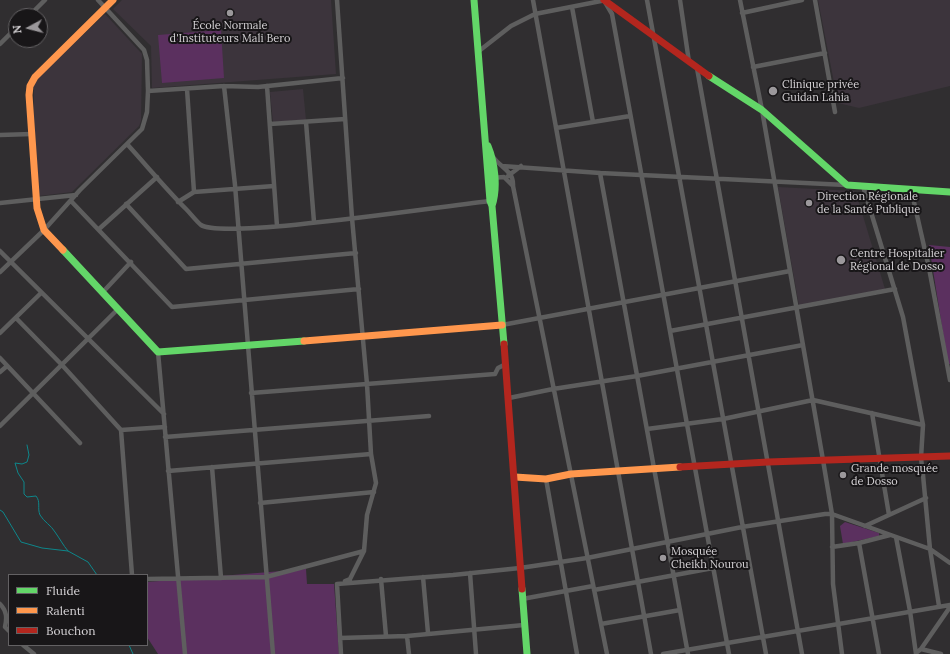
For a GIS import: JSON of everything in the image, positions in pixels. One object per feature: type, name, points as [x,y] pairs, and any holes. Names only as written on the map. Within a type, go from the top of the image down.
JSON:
[{"type":"street","points":[[0,272],[44,230],[76,195],[142,129],[147,112],[148,91],[147,60],[144,50],[98,0]]},
{"type":"street","points":[[113,0],[35,77],[30,86],[29,95],[38,216],[44,230],[158,352],[177,578],[185,654]]},
{"type":"street","points":[[337,0],[352,218],[370,421],[371,454],[376,483],[367,515],[364,551],[350,579],[337,584]]},
{"type":"street","points":[[474,0],[489,148],[492,203],[509,398],[527,654]]},
{"type":"street","points":[[533,0],[651,654]]},
{"type":"street","points":[[479,51],[511,26],[535,14],[605,0],[654,38],[762,110],[847,185]]},
{"type":"street","points":[[605,0],[612,14],[729,654]]},
{"type":"street","points":[[647,0],[699,288],[714,361],[742,527],[766,654]]},
{"type":"street","points":[[680,0],[689,62]]},
{"type":"street","points":[[740,0],[762,110],[832,514],[833,584],[842,654]]},
{"type":"street","points":[[742,12],[802,0]]},
{"type":"street","points":[[815,0],[835,112]]},
{"type":"street","points":[[572,7],[593,122]]},
{"type":"street","points":[[0,44],[8,36]]},
{"type":"street","points":[[753,67],[825,53]]},
{"type":"street","points":[[698,68],[802,654]]},
{"type":"street","points":[[148,91],[224,86],[267,86],[343,78]]},
{"type":"street","points":[[224,86],[235,189],[273,654]]},
{"type":"street","points":[[267,86],[277,226]]},
{"type":"street","points":[[187,89],[194,192]]},
{"type":"street","points":[[556,128],[630,116]]},
{"type":"street","points":[[270,124],[346,119]]},
{"type":"street","points":[[306,122],[314,222]]},
{"type":"street","points":[[0,135],[32,134]]},
{"type":"street","points":[[127,144],[178,202],[202,225],[210,228],[238,229],[277,226],[492,203]]},
{"type":"street","points":[[489,148],[496,160],[513,175]]},
{"type":"street","points":[[490,165],[521,166],[600,173],[847,185],[950,192]]},
{"type":"street","points":[[491,178],[513,175],[521,166]]},
{"type":"street","points":[[600,173],[666,541],[688,652]]},
{"type":"street","points":[[513,175],[513,186],[607,654]]},
{"type":"street","points":[[99,229],[157,177]]},
{"type":"street","points":[[504,177],[513,186]]},
{"type":"street","points":[[178,202],[194,192],[274,186]]},
{"type":"street","points":[[863,186],[903,317],[923,425],[921,458],[930,549],[939,606]]},
{"type":"street","points":[[911,189],[929,268],[950,380]]},
{"type":"street","points":[[0,202],[76,195]]},
{"type":"street","points":[[71,201],[172,307],[359,289]]},
{"type":"street","points":[[126,204],[186,269],[356,253]]},
{"type":"street","points":[[0,251],[164,414]]},
{"type":"street","points":[[102,293],[130,262]]},
{"type":"street","points":[[158,352],[502,325],[790,271]]},
{"type":"street","points":[[670,330],[895,289]]},
{"type":"street","points":[[0,333],[41,293]]},
{"type":"street","points":[[0,426],[118,309]]},
{"type":"street","points":[[16,318],[62,365],[121,430],[132,574]]},
{"type":"street","points":[[509,398],[803,345]]},
{"type":"street","points":[[0,358],[80,443]]},
{"type":"street","points":[[251,393],[495,374],[498,368],[506,364]]},
{"type":"street","points":[[0,372],[7,366]]},
{"type":"street","points":[[646,429],[723,419],[813,400],[923,425]]},
{"type":"street","points":[[872,413],[889,515]]},
{"type":"street","points":[[166,437],[429,416]]},
{"type":"street","points":[[121,430],[165,427]]},
{"type":"street","points":[[168,471],[371,454]]},
{"type":"street","points":[[514,477],[546,479],[571,474],[694,466],[950,456]]},
{"type":"street","points":[[212,467],[221,578]]},
{"type":"street","points":[[546,479],[577,654]]},
{"type":"street","points":[[260,503],[374,492]]},
{"type":"street","points":[[865,526],[926,498]]},
{"type":"street","points":[[337,584],[520,568],[587,558],[742,527],[832,514],[930,549],[950,563]]},
{"type":"street","points":[[832,547],[859,543],[890,535]]},
{"type":"street","points":[[896,537],[910,611],[916,653],[922,649],[950,606]]},
{"type":"street","points":[[859,543],[878,654]]},
{"type":"street","points":[[148,579],[266,577],[364,551]]},
{"type":"street","points":[[522,599],[713,568]]},
{"type":"street","points":[[470,573],[476,654]]},
{"type":"street","points":[[423,577],[428,633]]},
{"type":"street","points":[[381,580],[386,636]]},
{"type":"street","points":[[337,584],[341,654]]},
{"type":"street","points":[[0,604],[4,609],[7,618],[7,629],[0,628]]},
{"type":"street","points":[[663,654],[688,652],[910,611],[939,606],[950,606]]},
{"type":"street","points":[[600,624],[680,610]]},
{"type":"street","points":[[340,638],[408,636],[524,625]]},
{"type":"street","points":[[408,636],[409,654]]},
{"type":"street","points":[[24,646],[34,654]]},
{"type":"street","points":[[922,649],[942,654]]},
{"type":"shaded area","name":"École Normale d'Instituteurs Mali Bero","points":[[122,0],[331,0],[336,74],[152,88],[151,46],[113,9]]},
{"type":"shaded area","points":[[818,0],[950,0],[950,86],[859,108],[838,103]]},
{"type":"shaded area","points":[[105,14],[142,54],[141,121],[139,126],[72,192],[39,196],[34,120],[34,85],[39,77]]},
{"type":"shaded area","points":[[221,30],[224,78],[162,83],[158,35]]},
{"type":"shaded area","points":[[303,89],[306,120],[273,122],[270,92]]},
{"type":"shaded area","points":[[778,187],[854,191],[857,196],[885,289],[799,306]]},
{"type":"shaded area","points":[[929,245],[950,247],[950,364],[948,364]]},
{"type":"shaded area","points":[[845,522],[879,533],[879,536],[843,544],[840,526]]},
{"type":"shaded area","points":[[306,569],[307,584],[334,584],[339,654],[158,654],[148,639],[148,582]]},
{"type":"waterway","points":[[27,445],[29,455],[27,462],[22,464],[15,463],[18,473],[24,482],[24,494],[27,497],[36,496],[40,515],[68,551]]},
{"type":"waterway","points":[[0,510],[3,512],[21,542],[42,548],[68,551],[88,562],[96,574]]},
{"type":"waterway","points":[[129,646],[133,654]]},
{"type":"traffic: fast","points":[[474,0],[490,201],[492,206],[504,344]]},
{"type":"traffic: fast","points":[[709,76],[762,110],[847,185],[950,192]]},
{"type":"traffic: fast","points":[[488,146],[495,176],[495,191],[492,206]]},
{"type":"traffic: fast","points":[[63,250],[158,352],[304,341]]},
{"type":"traffic: fast","points":[[522,589],[527,654]]},
{"type":"traffic: slow","points":[[63,250],[44,230],[37,208],[29,95],[30,86],[35,77],[113,0]]},
{"type":"traffic: slow","points":[[304,341],[502,325]]},
{"type":"traffic: slow","points":[[515,477],[546,479],[571,474],[680,467]]},
{"type":"traffic: jam","points":[[604,0],[709,76]]},
{"type":"traffic: jam","points":[[504,344],[522,589]]},
{"type":"traffic: jam","points":[[680,467],[768,462],[950,456]]},
{"type":"place","name":"École Normale d'Instituteurs Mali Bero","points":[[230,13]]},
{"type":"place","name":"Clinique privée Guidan Lahia","points":[[773,91]]},
{"type":"place","name":"Direction Régionale de la Santé Publique","points":[[809,203]]},
{"type":"place","name":"Centre Hospitalier Régional de Dosso","points":[[841,260]]},
{"type":"place","name":"Grande mosquée de Dosso","points":[[843,475]]},
{"type":"place","name":"Mosquée Cheikh Nourou","points":[[663,558]]}]
